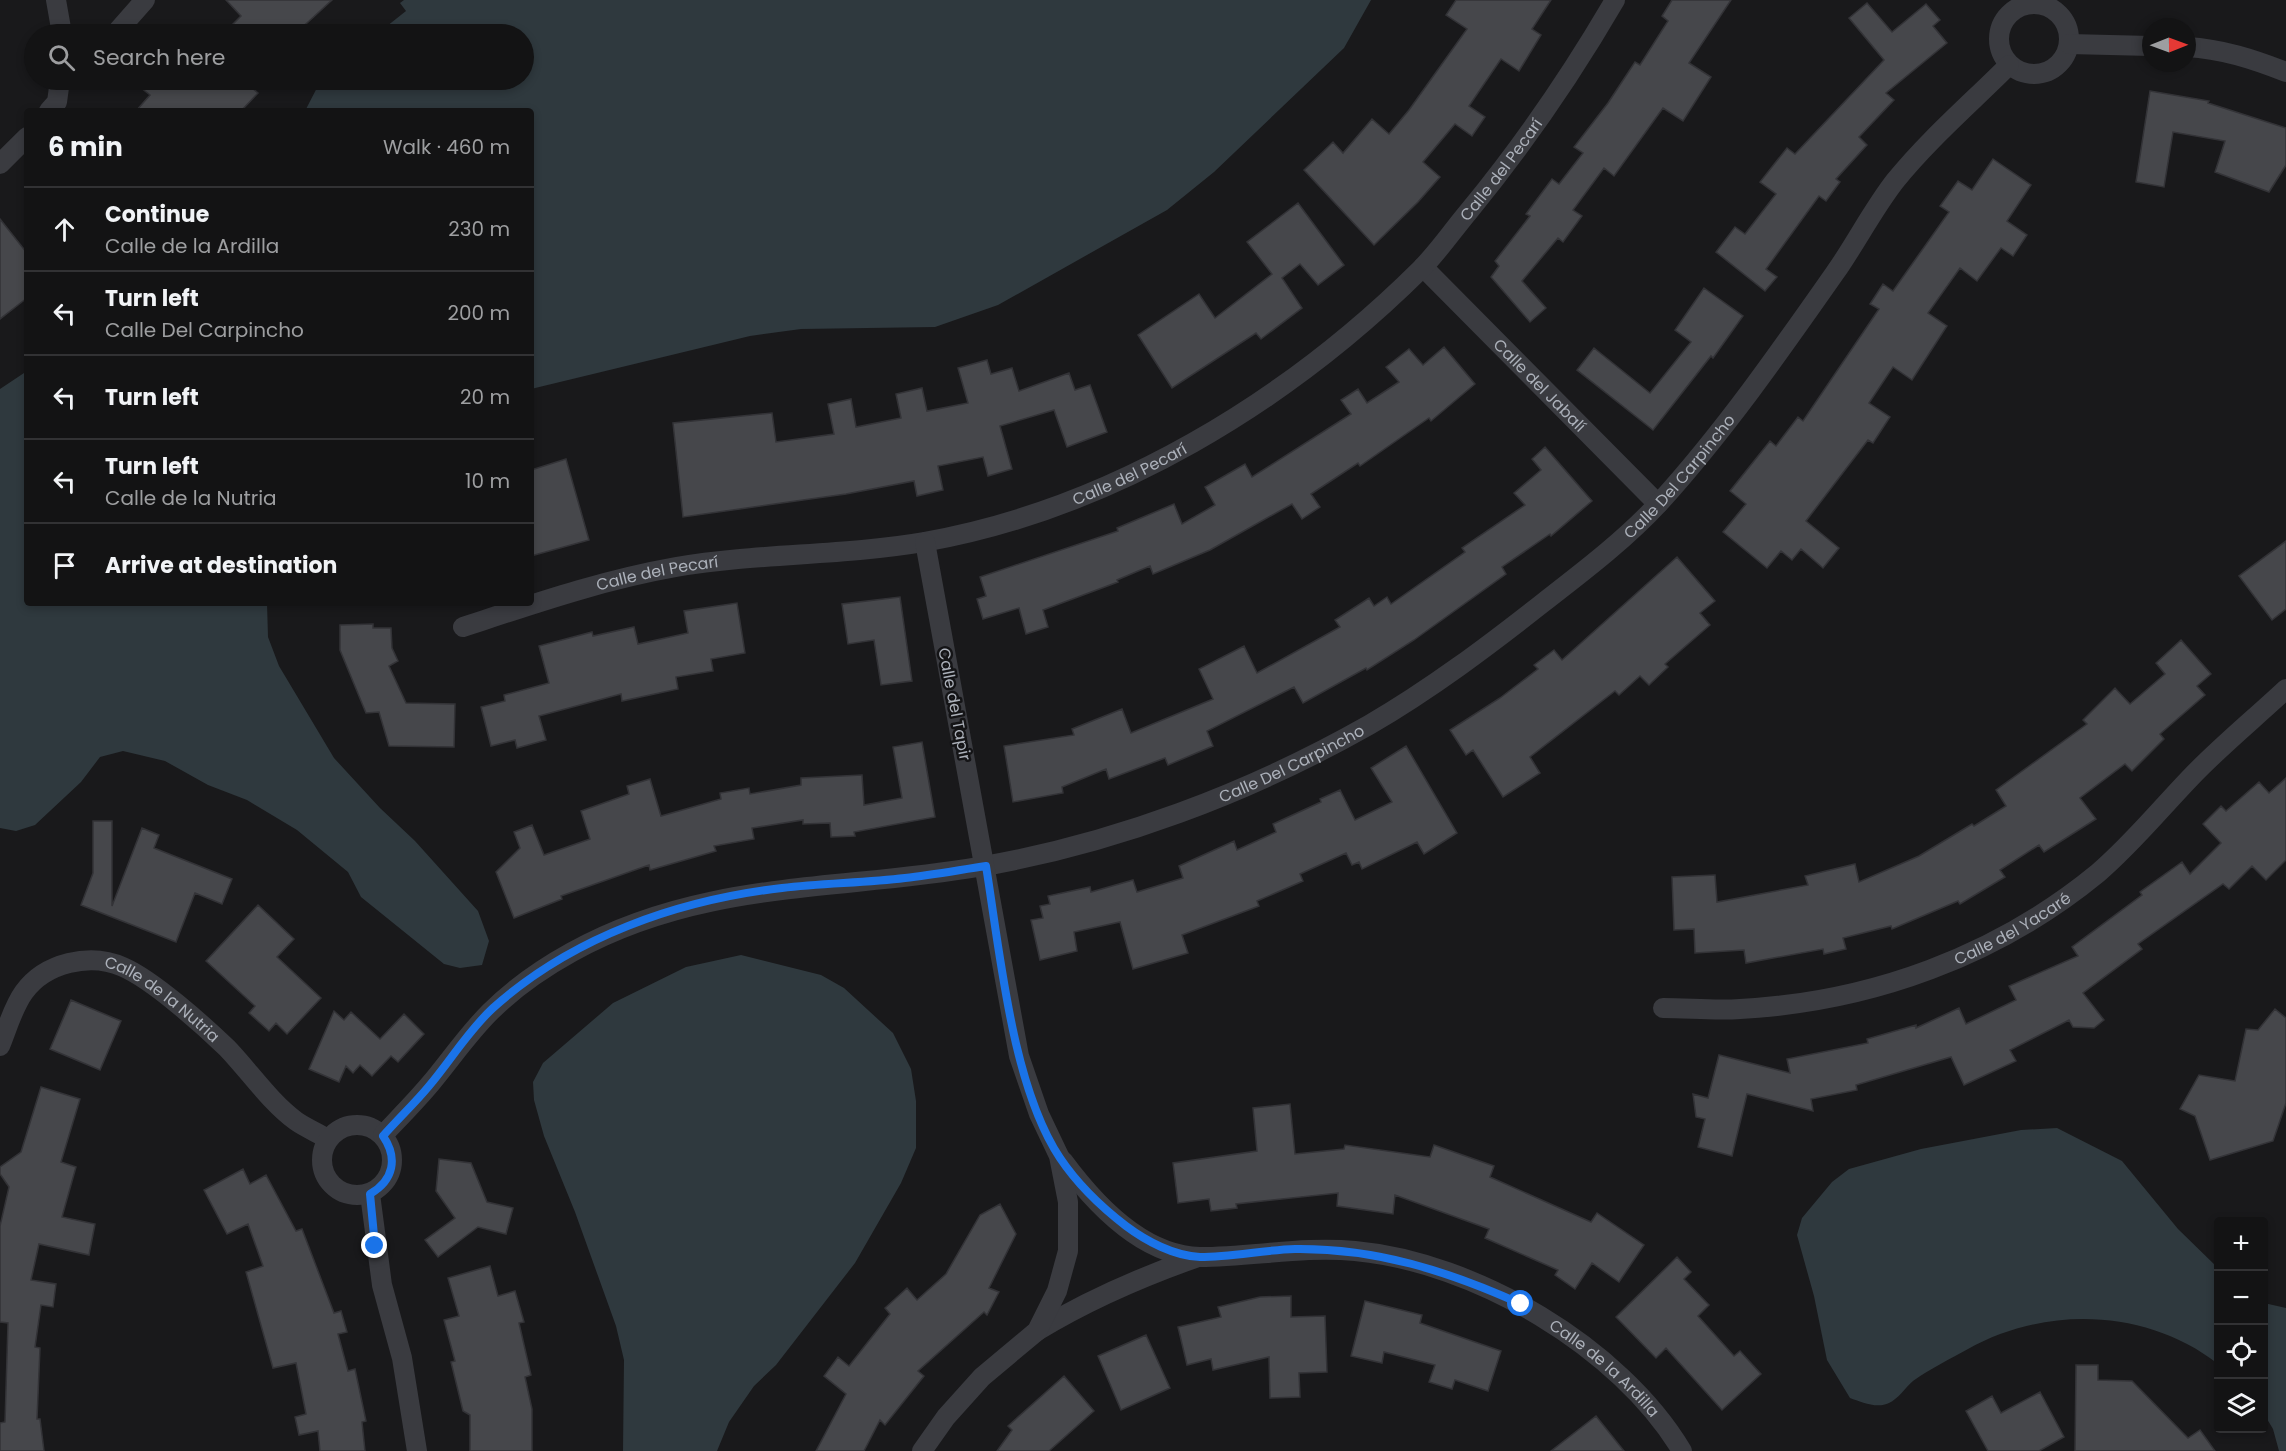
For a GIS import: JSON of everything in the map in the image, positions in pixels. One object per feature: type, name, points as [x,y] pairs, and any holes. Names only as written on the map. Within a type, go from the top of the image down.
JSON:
[{"type":"street","points":[[56,0],[60,24]]},
{"type":"street","points":[[124,24],[145,0]]},
{"type":"street","name":"Calle del Pecarí","points":[[534,604],[621,578],[678,567],[750,557],[925,542],[1040,512],[1105,488],[1243,413],[1324,357],[1423,267],[1506,166],[1564,85],[1615,0]]},
{"type":"street","points":[[1999,0],[2003,22],[1999,45],[2009,65],[2029,75],[2041,74],[2060,64],[2069,44],[2068,32],[2052,7],[2028,4],[2010,14],[2003,22]]},
{"type":"street","points":[[2069,44],[2142,46]]},
{"type":"street","points":[[2196,48],[2244,56],[2286,72]]},
{"type":"street","name":"Calle Del Carpincho","points":[[383,1136],[429,1086],[492,1009],[530,979],[598,939],[680,908],[733,895],[782,888],[905,878],[986,866],[1108,836],[1195,808],[1297,763],[1367,726],[1429,689],[1581,573],[1658,504],[1782,350],[1892,186],[1924,146],[2009,65]]},
{"type":"street","points":[[53,106],[57,90]]},
{"type":"street","points":[[53,106],[67,90]]},
{"type":"street","points":[[0,164],[24,140]]},
{"type":"street","name":"Calle del Jabalí","points":[[1423,267],[1658,504]]},
{"type":"street","name":"Calle del Tapir","points":[[925,542],[986,866]]},
{"type":"street","name":"Calle del Pecarí","points":[[463,627],[527,606]]},
{"type":"street","name":"Calle del Yacaré","points":[[1664,1008],[1739,1010],[1807,1003],[1881,987],[1937,968],[1996,942],[2048,910],[2098,873],[2133,841],[2193,775],[2286,689]]},
{"type":"street","name":"Calle de la Ardilla","points":[[986,866],[1019,1056],[1039,1114],[1059,1156],[1086,1192],[1141,1236],[1166,1249],[1198,1257]]},
{"type":"street","name":"Calle de la Nutria","points":[[0,1047],[24,993],[45,974],[73,962],[97,960],[123,967],[162,993],[226,1047],[296,1121],[328,1139]]},
{"type":"street","points":[[355,1124],[375,1129],[383,1136],[393,1156],[392,1168],[380,1188],[370,1194],[348,1195],[329,1182],[321,1161],[328,1139],[344,1127],[355,1124]]},
{"type":"street","name":"Calle de la Ardilla","points":[[1037,1331],[1057,1291],[1068,1251],[1068,1202],[1059,1156]]},
{"type":"street","points":[[370,1194],[382,1285],[402,1358],[417,1451]]},
{"type":"street","name":"Calle de la Ardilla","points":[[922,1451],[946,1417],[982,1377],[1037,1331],[1085,1302],[1150,1274],[1198,1257],[1294,1249],[1356,1251],[1411,1262],[1470,1281],[1521,1304],[1568,1333],[1605,1361],[1644,1402],[1682,1451]]},
{"type":"shaded area","points":[[404,0],[1371,0],[1344,48],[1214,172],[1167,210],[998,305],[935,327],[801,329],[750,336],[534,388],[534,108],[307,108],[316,90],[534,90],[534,24],[390,24],[406,11],[400,3]]},
{"type":"shaded area","points":[[24,373],[24,606],[267,606],[268,637],[279,666],[334,758],[380,808],[415,841],[478,911],[489,941],[482,965],[460,968],[444,964],[361,897],[348,872],[297,830],[247,800],[208,785],[165,761],[123,751],[100,757],[81,782],[35,825],[16,831],[0,828],[0,389]]},
{"type":"shaded area","points":[[741,955],[821,975],[844,988],[893,1033],[911,1069],[916,1101],[916,1148],[901,1183],[855,1263],[776,1365],[754,1386],[729,1422],[717,1451],[623,1451],[624,1360],[616,1326],[575,1212],[544,1136],[534,1100],[533,1082],[543,1063],[613,1003],[686,967]]},
{"type":"shaded area","points":[[2057,1128],[2122,1161],[2178,1229],[2214,1264],[2214,1361],[2190,1346],[2160,1332],[2129,1323],[2096,1319],[2063,1320],[2030,1325],[1998,1335],[1968,1349],[1913,1381],[1892,1401],[1884,1405],[1864,1403],[1850,1398],[1827,1360],[1814,1296],[1797,1235],[1802,1218],[1832,1182],[1849,1169],[1921,1149],[2021,1130]]},
{"type":"shaded area","points":[[2268,1304],[2286,1308],[2286,1451],[2279,1451],[2273,1429],[2268,1421]]},
{"type":"building","points":[[226,0],[332,0],[306,24],[233,24],[241,16]]},
{"type":"building","points":[[1456,0],[1551,0],[1532,29],[1541,35],[1519,71],[1501,59],[1469,106],[1485,117],[1472,136],[1455,124],[1423,162],[1440,177],[1374,245],[1304,170],[1333,142],[1343,153],[1372,119],[1389,134],[1467,29],[1446,15]]},
{"type":"building","points":[[1672,0],[1731,0],[1689,63],[1711,77],[1683,121],[1663,108],[1614,176],[1604,168],[1573,210],[1582,216],[1563,242],[1558,238],[1522,281],[1546,308],[1530,322],[1491,277],[1499,266],[1495,261],[1530,216],[1526,214],[1552,179],[1559,184],[1583,153],[1574,147],[1608,103],[1635,62],[1640,65],[1668,21],[1662,16]]},
{"type":"building","points":[[1867,3],[1892,32],[1926,4],[1940,20],[1933,26],[1947,43],[1886,93],[1894,100],[1859,137],[1867,145],[1836,179],[1840,182],[1826,201],[1819,196],[1766,269],[1777,277],[1765,291],[1716,252],[1735,227],[1745,234],[1776,194],[1760,182],[1787,148],[1795,154],[1884,60],[1849,18]]},
{"type":"building","points":[[144,90],[255,90],[258,93],[244,108],[139,108],[150,95]]},
{"type":"building","points":[[2150,91],[2209,101],[2208,103],[2286,128],[2286,165],[2269,192],[2215,172],[2225,141],[2173,132],[2164,187],[2136,182]]},
{"type":"building","points":[[1993,159],[2031,185],[2007,221],[2027,235],[2013,256],[2001,248],[1977,281],[1960,268],[1928,313],[1947,326],[1912,380],[1893,367],[1869,403],[1890,417],[1873,443],[1868,440],[1806,521],[1839,548],[1823,568],[1801,549],[1792,560],[1781,551],[1767,568],[1723,532],[1746,504],[1730,491],[1770,441],[1776,446],[1798,417],[1803,421],[1879,309],[1870,304],[1883,284],[1893,291],[1949,212],[1940,206],[1958,181],[1972,190]]},
{"type":"building","points":[[1298,203],[1344,265],[1318,285],[1300,264],[1282,278],[1302,308],[1261,339],[1256,333],[1172,388],[1138,335],[1199,294],[1215,318],[1272,274],[1247,242]]},
{"type":"building","points":[[0,219],[24,249],[24,300],[0,319]]},
{"type":"building","points":[[1704,288],[1743,316],[1713,358],[1711,356],[1653,430],[1577,370],[1594,348],[1650,393],[1691,342],[1675,330]]},
{"type":"building","points":[[1444,347],[1475,384],[1431,421],[1429,418],[1360,466],[1358,463],[1311,494],[1320,507],[1302,519],[1292,504],[1210,550],[1153,574],[1150,566],[1117,580],[1118,582],[1043,610],[1048,627],[1026,634],[1019,608],[983,619],[977,599],[986,596],[980,577],[1118,531],[1117,528],[1174,504],[1182,524],[1215,505],[1205,487],[1245,464],[1252,477],[1351,414],[1341,400],[1358,389],[1367,403],[1399,382],[1386,367],[1409,349],[1423,365]]},
{"type":"building","points":[[987,360],[991,374],[1012,368],[1019,391],[1069,373],[1075,390],[1090,385],[1107,432],[1067,447],[1054,410],[1000,426],[1012,469],[988,476],[983,457],[938,466],[943,490],[917,496],[914,481],[846,494],[683,517],[673,423],[772,413],[776,442],[834,434],[828,404],[851,399],[856,427],[901,418],[896,394],[922,388],[927,411],[968,403],[958,368]]},
{"type":"building","points":[[1545,447],[1592,501],[1551,536],[1550,534],[1502,567],[1506,574],[1414,640],[1367,670],[1366,668],[1303,703],[1294,687],[1207,731],[1213,746],[1168,765],[1165,758],[1109,779],[1106,769],[1062,787],[1063,793],[1013,802],[1004,746],[1074,735],[1072,729],[1122,709],[1131,733],[1213,699],[1199,669],[1244,646],[1257,673],[1340,627],[1335,620],[1369,598],[1374,606],[1387,597],[1391,604],[1465,552],[1462,548],[1525,505],[1514,493],[1541,470],[1532,459]]},
{"type":"building","points":[[566,459],[589,540],[534,555],[534,469]]},
{"type":"building","points":[[2286,541],[2286,609],[2272,620],[2239,576]]},
{"type":"building","points":[[1677,557],[1715,601],[1700,613],[1710,625],[1665,664],[1668,667],[1649,685],[1640,676],[1619,695],[1615,691],[1530,757],[1540,773],[1503,797],[1473,750],[1466,755],[1450,730],[1500,698],[1538,669],[1534,665],[1554,650],[1562,660]]},
{"type":"building","points":[[900,597],[912,681],[881,685],[874,640],[848,644],[842,604]]},
{"type":"building","points":[[737,603],[745,653],[711,659],[713,671],[676,677],[678,689],[622,701],[621,694],[539,716],[546,740],[517,748],[515,740],[491,746],[481,707],[505,701],[504,695],[549,683],[539,646],[592,632],[593,636],[634,627],[638,644],[688,633],[684,611]]},
{"type":"building","points":[[373,624],[373,628],[391,628],[392,648],[398,661],[389,666],[406,703],[455,704],[454,747],[389,746],[379,712],[366,713],[340,650],[340,625]]},
{"type":"building","points":[[2181,640],[2211,674],[2197,686],[2205,695],[2160,734],[2164,739],[2132,771],[2125,764],[2080,798],[2096,819],[2044,852],[2039,845],[2000,870],[2005,877],[1960,904],[1958,901],[1892,929],[1891,926],[1843,938],[1846,949],[1824,954],[1823,949],[1746,963],[1744,950],[1695,953],[1694,929],[1674,930],[1672,877],[1715,875],[1717,902],[1808,885],[1805,876],[1855,864],[1859,882],[1919,856],[1972,824],[1974,826],[2006,806],[1996,790],[2087,724],[2083,720],[2115,688],[2130,704],[2165,674],[2156,663]]},
{"type":"building","points":[[922,742],[935,817],[854,832],[855,836],[831,837],[830,823],[803,824],[803,820],[752,828],[754,839],[714,846],[716,851],[650,870],[649,865],[561,896],[562,899],[514,918],[496,872],[520,848],[514,832],[532,825],[544,855],[590,839],[581,811],[629,794],[627,786],[650,779],[661,816],[721,799],[720,793],[749,788],[750,794],[801,785],[801,778],[862,775],[864,805],[902,798],[893,747]]},
{"type":"building","points":[[1406,746],[1457,833],[1424,854],[1417,842],[1362,869],[1359,862],[1352,865],[1346,853],[1300,874],[1303,881],[1257,901],[1259,906],[1182,935],[1188,953],[1133,969],[1120,922],[1074,932],[1077,951],[1040,960],[1031,920],[1043,918],[1040,906],[1050,904],[1048,896],[1090,887],[1091,892],[1133,880],[1137,892],[1183,878],[1179,866],[1234,841],[1237,850],[1276,832],[1273,824],[1321,802],[1320,799],[1340,790],[1355,820],[1392,802],[1371,768]]},
{"type":"building","points":[[2286,778],[2286,860],[2266,880],[2252,866],[2229,889],[2223,884],[2138,944],[2142,949],[2083,993],[2104,1020],[2094,1028],[2073,1027],[2069,1020],[2010,1050],[2016,1061],[1964,1085],[1951,1057],[1856,1085],[1857,1090],[1811,1099],[1813,1111],[1747,1094],[1732,1156],[1698,1147],[1705,1119],[1696,1117],[1693,1094],[1708,1098],[1719,1055],[1790,1073],[1787,1059],[1868,1043],[1867,1039],[1916,1025],[1916,1028],[1959,1008],[1966,1024],[2016,1000],[2009,986],[2078,956],[2072,947],[2142,895],[2140,892],[2182,862],[2190,874],[2221,843],[2203,824],[2221,806],[2226,811],[2259,782],[2269,793]]},
{"type":"building","points":[[93,821],[112,821],[112,906],[142,828],[159,835],[154,848],[232,879],[222,904],[195,893],[176,942],[81,905],[93,873]]},
{"type":"building","points":[[258,905],[294,939],[277,957],[321,998],[287,1034],[276,1023],[269,1031],[249,1013],[255,1006],[206,961]]},
{"type":"building","points":[[71,1000],[121,1021],[100,1070],[50,1049]]},
{"type":"building","points":[[2275,1009],[2286,1018],[2286,1103],[2273,1141],[2210,1160],[2195,1116],[2180,1109],[2199,1075],[2235,1081],[2246,1029],[2258,1030]]},
{"type":"building","points":[[334,1011],[344,1020],[351,1012],[380,1039],[404,1014],[424,1034],[398,1062],[391,1056],[372,1076],[360,1065],[353,1073],[346,1066],[339,1082],[309,1069]]},
{"type":"building","points":[[41,1087],[80,1099],[61,1162],[76,1167],[62,1217],[95,1224],[89,1255],[39,1244],[31,1280],[56,1284],[53,1307],[41,1305],[35,1347],[40,1348],[37,1419],[40,1419],[44,1451],[0,1451],[0,1423],[5,1422],[8,1323],[0,1322],[0,1226],[9,1187],[0,1174],[0,1167],[21,1152]]},
{"type":"building","points":[[1290,1104],[1295,1154],[1344,1149],[1345,1145],[1430,1157],[1434,1145],[1494,1166],[1490,1177],[1591,1222],[1597,1213],[1644,1245],[1619,1282],[1592,1263],[1575,1289],[1555,1275],[1558,1270],[1485,1238],[1489,1229],[1395,1195],[1393,1214],[1337,1206],[1338,1193],[1236,1204],[1237,1208],[1211,1211],[1209,1199],[1178,1203],[1173,1163],[1257,1151],[1253,1108]]},
{"type":"building","points":[[439,1159],[471,1163],[487,1202],[513,1208],[506,1234],[478,1227],[438,1257],[425,1240],[455,1218],[436,1191]]},
{"type":"building","points":[[243,1169],[250,1184],[266,1175],[296,1231],[302,1229],[334,1313],[341,1311],[347,1332],[338,1334],[348,1371],[355,1369],[366,1421],[362,1422],[365,1451],[320,1451],[318,1431],[299,1435],[295,1417],[306,1414],[296,1363],[273,1368],[246,1272],[263,1266],[248,1224],[227,1234],[204,1190]]},
{"type":"building","points":[[1000,1204],[1016,1234],[989,1288],[999,1292],[987,1315],[984,1312],[918,1371],[924,1376],[885,1425],[880,1420],[864,1451],[816,1451],[846,1394],[824,1376],[838,1357],[849,1366],[890,1314],[885,1308],[907,1288],[917,1300],[946,1274],[980,1215]]},
{"type":"building","points":[[1677,1257],[1691,1272],[1684,1279],[1709,1305],[1698,1316],[1734,1356],[1740,1351],[1761,1374],[1722,1410],[1666,1348],[1656,1358],[1616,1317]]},
{"type":"building","points":[[490,1266],[498,1296],[515,1291],[524,1322],[519,1323],[531,1375],[525,1377],[532,1409],[532,1451],[470,1451],[470,1415],[463,1411],[451,1362],[455,1361],[444,1320],[459,1316],[448,1278]]},
{"type":"building","points":[[1291,1296],[1291,1317],[1325,1316],[1327,1372],[1299,1373],[1300,1397],[1270,1398],[1269,1357],[1213,1370],[1211,1359],[1187,1365],[1178,1327],[1221,1317],[1218,1307],[1260,1297]]},
{"type":"building","points":[[1365,1301],[1422,1315],[1420,1323],[1501,1351],[1488,1391],[1455,1380],[1452,1389],[1429,1382],[1435,1365],[1384,1352],[1382,1363],[1351,1356]]},
{"type":"building","points":[[1146,1335],[1170,1388],[1121,1410],[1098,1356]]},
{"type":"building","points":[[2076,1365],[2098,1365],[2098,1380],[2132,1381],[2188,1438],[2200,1430],[2215,1451],[2075,1451]]},
{"type":"building","points":[[1064,1376],[1094,1411],[1049,1451],[997,1451],[1012,1430],[1008,1426]]},
{"type":"building","points":[[2040,1392],[2064,1437],[2039,1451],[1988,1451],[1966,1411],[1992,1396],[2001,1413]]},
{"type":"building","points":[[1596,1416],[1624,1451],[1551,1451]]},
{"type":"route","points":[[375,1246],[370,1194],[388,1179],[393,1156],[383,1136],[429,1086],[492,1009],[530,979],[568,954],[633,924],[680,908],[733,895],[782,888],[905,878],[986,866],[1019,1056],[1039,1114],[1059,1156],[1086,1192],[1107,1211],[1141,1236],[1166,1249],[1198,1257],[1294,1249],[1356,1251],[1411,1262],[1470,1281],[1521,1304]]}]
